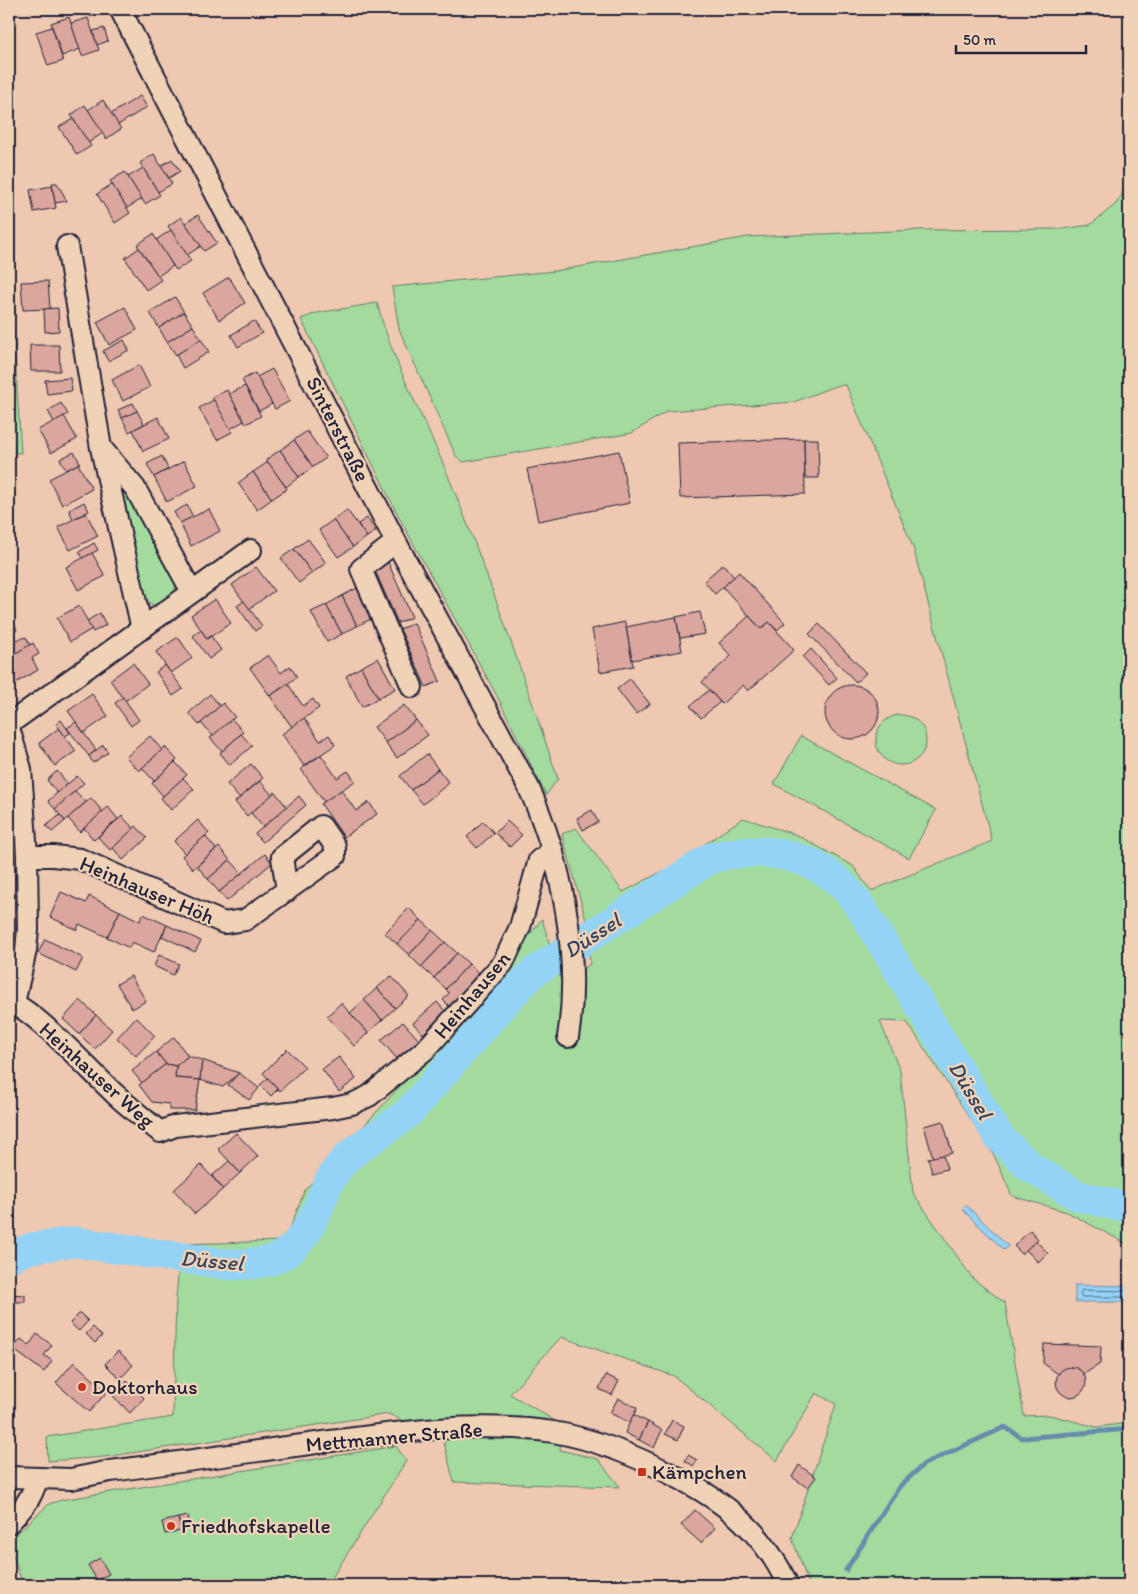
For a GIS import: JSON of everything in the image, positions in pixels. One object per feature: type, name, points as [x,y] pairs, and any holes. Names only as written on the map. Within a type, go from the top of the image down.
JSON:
[{"type":"street","name":"Sinterstraße","points":[[120,9],[396,542],[528,786],[542,816],[552,851]]},
{"type":"street","points":[[67,246],[101,448],[142,629]]},
{"type":"street","points":[[101,448],[135,488],[192,592]]},
{"type":"street","points":[[396,542],[361,569],[412,687]]},
{"type":"street","points":[[9,724],[251,550]]},
{"type":"street","points":[[9,728],[21,769],[27,856],[28,936],[11,1003]]},
{"type":"street","points":[[552,851],[568,933],[572,974],[572,1008],[568,1037]]},
{"type":"street","name":"Heinhausen","points":[[160,1132],[175,1126],[334,1108],[352,1104],[369,1096],[426,1049],[502,963],[520,927],[539,860],[552,851]]},
{"type":"street","name":"Heinhauser Höh","points":[[27,856],[80,859],[224,923],[245,920],[287,891]]},
{"type":"street","name":"Heinhauser Weg","points":[[11,1003],[80,1059],[116,1095],[160,1132]]},
{"type":"street","name":"Mettmanner Straße","points":[[9,1477],[71,1479],[399,1432],[470,1428],[508,1428],[554,1432],[595,1442],[646,1462],[690,1484],[737,1514],[758,1536],[779,1566],[788,1585]]},
{"type":"street","points":[[9,1524],[27,1504],[33,1494],[37,1479]]},
{"type":"green space","points":[[1129,183],[1129,1245],[1067,1212],[1012,1196],[994,1155],[907,1022],[880,1021],[900,1071],[913,1193],[973,1279],[1005,1303],[1024,1416],[1050,1415],[1096,1427],[1129,1423],[1129,1585],[809,1585],[792,1538],[836,1404],[816,1393],[777,1461],[674,1376],[561,1337],[510,1394],[562,1425],[560,1450],[598,1459],[620,1487],[454,1482],[443,1439],[389,1414],[104,1457],[48,1461],[47,1437],[173,1417],[176,1298],[181,1244],[285,1241],[305,1190],[469,1011],[542,919],[562,984],[590,964],[586,920],[562,834],[576,828],[623,892],[676,864],[743,818],[797,835],[853,866],[871,891],[992,841],[913,547],[846,385],[835,386],[794,402],[667,411],[632,433],[463,462],[456,456],[399,329],[392,287],[555,271],[748,237],[920,230],[1062,229],[1090,225],[1116,204]]},
{"type":"green space","points":[[9,254],[21,453],[9,452]]},
{"type":"green space","points":[[377,303],[383,325],[399,366],[445,468],[490,584],[558,779],[546,795],[496,694],[400,519],[301,319],[317,313]]},
{"type":"green space","points":[[123,492],[129,494],[175,583],[175,595],[158,606],[151,604],[145,598],[120,499]]},
{"type":"green space","points":[[896,715],[906,715],[919,722],[926,735],[926,745],[919,758],[906,765],[896,765],[887,761],[880,754],[876,745],[876,735],[880,726],[887,719]]},
{"type":"green space","points":[[801,736],[936,810],[909,858],[774,784]]},
{"type":"green space","points":[[396,1446],[406,1461],[328,1584],[23,1585],[9,1544],[9,1541],[49,1504],[61,1500]]},
{"type":"water","points":[[966,1205],[1008,1246],[1004,1250],[962,1209]]},
{"type":"water","points":[[1075,1285],[1129,1286],[1129,1302],[1075,1302]]},
{"type":"building","points":[[87,9],[95,9],[97,13],[91,17]]},
{"type":"building","points":[[69,17],[80,49],[62,56],[51,23]]},
{"type":"building","points":[[88,18],[99,50],[82,56],[71,23]]},
{"type":"building","points":[[52,27],[63,61],[48,66],[36,32]]},
{"type":"building","points":[[104,28],[108,41],[97,45],[93,31]]},
{"type":"building","points":[[140,96],[147,107],[118,125],[111,114]]},
{"type":"building","points":[[103,100],[121,129],[106,139],[88,110]]},
{"type":"building","points":[[85,105],[103,133],[88,143],[71,115]]},
{"type":"building","points":[[73,119],[91,146],[77,155],[59,127]]},
{"type":"building","points":[[154,154],[172,184],[158,192],[140,163]]},
{"type":"building","points":[[172,159],[180,171],[169,178],[161,166]]},
{"type":"building","points":[[143,168],[160,195],[145,204],[128,177]]},
{"type":"building","points":[[125,172],[142,199],[127,208],[110,181]]},
{"type":"building","points":[[52,183],[57,183],[67,201],[55,203]]},
{"type":"building","points":[[112,184],[130,213],[115,223],[97,194]]},
{"type":"building","points":[[52,186],[56,208],[34,212],[30,190]]},
{"type":"building","points":[[198,215],[217,243],[204,251],[185,223]]},
{"type":"building","points":[[181,217],[201,246],[187,255],[168,226]]},
{"type":"building","points":[[171,230],[191,261],[176,270],[156,240]]},
{"type":"building","points":[[153,234],[173,266],[158,276],[137,245]]},
{"type":"building","points":[[139,248],[161,280],[146,290],[125,258]]},
{"type":"building","points":[[229,277],[245,303],[219,320],[203,293]]},
{"type":"building","points":[[48,281],[50,309],[23,310],[21,282]]},
{"type":"building","points":[[175,297],[184,312],[159,328],[150,313]]},
{"type":"building","points":[[125,307],[137,330],[109,345],[97,322]]},
{"type":"building","points":[[58,308],[59,331],[45,332],[44,309]]},
{"type":"building","points":[[184,312],[193,326],[167,342],[159,328]]},
{"type":"building","points":[[254,321],[262,333],[238,347],[231,335]]},
{"type":"building","points":[[193,326],[201,339],[176,355],[167,342]]},
{"type":"building","points":[[201,339],[209,352],[183,368],[176,355]]},
{"type":"building","points":[[124,340],[129,350],[108,361],[103,351]]},
{"type":"building","points":[[30,345],[59,345],[60,371],[31,371]]},
{"type":"building","points":[[139,365],[150,387],[123,401],[112,380]]},
{"type":"building","points":[[272,369],[290,401],[275,409],[257,377]]},
{"type":"building","points":[[255,373],[272,404],[259,411],[242,380]]},
{"type":"building","points":[[70,378],[72,391],[47,394],[45,380]]},
{"type":"building","points":[[245,386],[261,416],[246,424],[229,394]]},
{"type":"building","points":[[227,390],[244,421],[230,429],[212,398]]},
{"type":"building","points":[[214,400],[232,432],[217,440],[199,408]]},
{"type":"building","points":[[61,403],[68,414],[54,422],[48,411]]},
{"type":"building","points":[[133,403],[137,411],[122,418],[118,410]]},
{"type":"building","points":[[137,411],[144,424],[129,432],[122,418]]},
{"type":"building","points":[[64,416],[77,439],[51,453],[38,430]]},
{"type":"building","points":[[158,417],[169,439],[143,451],[133,430]]},
{"type":"building","points":[[307,431],[326,458],[313,467],[294,440]]},
{"type":"building","points":[[804,439],[805,494],[680,498],[678,443]]},
{"type":"building","points":[[804,439],[818,439],[819,478],[805,478]]},
{"type":"building","points":[[294,440],[313,467],[299,477],[280,450]]},
{"type":"building","points":[[280,450],[299,477],[286,487],[266,460]]},
{"type":"building","points":[[619,451],[630,503],[538,521],[527,469]]},
{"type":"building","points":[[74,452],[80,463],[66,470],[60,459]]},
{"type":"building","points":[[162,456],[168,469],[154,477],[147,464]]},
{"type":"building","points":[[184,461],[197,486],[167,502],[154,477]]},
{"type":"building","points":[[268,462],[287,489],[272,499],[253,472]]},
{"type":"building","points":[[78,464],[92,489],[62,505],[49,479]]},
{"type":"building","points":[[253,472],[272,499],[257,510],[238,483]]},
{"type":"building","points":[[84,502],[89,511],[73,519],[69,510]]},
{"type":"building","points":[[187,505],[193,517],[180,523],[174,512]]},
{"type":"building","points":[[209,509],[220,531],[191,546],[180,523]]},
{"type":"building","points":[[347,510],[367,537],[353,547],[333,520]]},
{"type":"building","points":[[86,513],[98,536],[70,550],[58,527]]},
{"type":"building","points":[[367,518],[376,531],[367,537],[358,524]]},
{"type":"building","points":[[333,520],[353,547],[338,557],[319,530]]},
{"type":"building","points":[[308,539],[326,563],[312,573],[294,549]]},
{"type":"building","points":[[94,543],[98,550],[83,558],[79,552]]},
{"type":"building","points":[[294,549],[312,573],[299,583],[281,558]]},
{"type":"building","points":[[92,553],[105,576],[78,590],[66,567]]},
{"type":"building","points":[[387,560],[412,617],[398,623],[373,566]]},
{"type":"building","points":[[723,564],[734,577],[715,594],[704,581]]},
{"type":"building","points":[[256,567],[274,591],[249,609],[232,585]]},
{"type":"building","points":[[739,572],[785,623],[777,630],[769,622],[761,629],[723,587]]},
{"type":"building","points":[[357,588],[373,618],[357,626],[342,596]]},
{"type":"building","points":[[342,596],[357,626],[342,634],[326,605]]},
{"type":"building","points":[[215,599],[231,623],[207,639],[191,615]]},
{"type":"building","points":[[244,601],[262,626],[255,631],[237,606]]},
{"type":"building","points":[[326,605],[342,634],[327,642],[311,612]]},
{"type":"building","points":[[79,606],[92,629],[70,642],[57,618]]},
{"type":"building","points":[[700,612],[705,634],[680,638],[676,617]]},
{"type":"building","points":[[100,613],[106,625],[93,632],[87,621]]},
{"type":"building","points":[[749,616],[761,629],[769,622],[794,650],[748,691],[743,685],[722,704],[702,682],[731,656],[719,643]]},
{"type":"building","points":[[12,617],[17,630],[9,632],[9,618]]},
{"type":"building","points":[[676,617],[682,651],[632,660],[626,627]]},
{"type":"building","points":[[625,622],[633,666],[600,672],[592,629]]},
{"type":"building","points":[[414,623],[440,681],[426,687],[400,629]]},
{"type":"building","points":[[819,624],[866,673],[856,682],[809,634]]},
{"type":"building","points":[[201,630],[207,639],[211,636],[221,650],[209,659],[193,636]]},
{"type":"building","points":[[26,637],[30,645],[9,657],[9,642]]},
{"type":"building","points":[[178,637],[192,658],[171,673],[156,652]]},
{"type":"building","points":[[33,643],[39,654],[32,658],[38,670],[14,684],[9,675],[9,657]]},
{"type":"building","points":[[811,649],[837,678],[829,685],[803,657]]},
{"type":"building","points":[[268,655],[281,673],[290,666],[297,677],[270,696],[250,668]]},
{"type":"building","points":[[378,658],[395,689],[378,698],[361,667]]},
{"type":"building","points":[[133,663],[148,684],[125,701],[110,680]]},
{"type":"building","points":[[165,665],[183,689],[173,696],[156,672]]},
{"type":"building","points":[[361,667],[378,698],[362,707],[346,676]]},
{"type":"building","points":[[630,679],[650,704],[636,714],[617,689]]},
{"type":"building","points":[[288,684],[303,706],[313,699],[319,708],[292,727],[270,696]]},
{"type":"building","points":[[847,685],[857,685],[867,689],[875,697],[879,712],[875,727],[867,735],[857,739],[847,739],[837,735],[829,727],[825,717],[825,707],[829,697],[837,689]]},
{"type":"building","points":[[709,690],[720,702],[701,718],[690,706]]},
{"type":"building","points":[[92,694],[108,716],[84,733],[68,711]]},
{"type":"building","points":[[210,694],[220,706],[199,725],[189,713]]},
{"type":"building","points":[[123,697],[139,720],[131,726],[115,703]]},
{"type":"building","points":[[223,703],[235,717],[213,736],[201,723]]},
{"type":"building","points":[[404,705],[416,720],[386,743],[374,727]]},
{"type":"building","points":[[304,718],[320,741],[329,735],[335,745],[304,766],[282,734]]},
{"type":"building","points":[[232,719],[243,732],[222,751],[210,738]]},
{"type":"building","points":[[61,720],[70,733],[65,736],[56,724]]},
{"type":"building","points":[[416,720],[428,735],[397,758],[386,743]]},
{"type":"building","points":[[76,722],[96,750],[89,756],[67,728]]},
{"type":"building","points":[[59,728],[76,751],[55,766],[39,743]]},
{"type":"building","points":[[241,734],[252,746],[230,765],[220,753]]},
{"type":"building","points":[[150,736],[162,750],[139,771],[126,757]]},
{"type":"building","points":[[103,745],[108,752],[93,763],[89,756]]},
{"type":"building","points":[[165,747],[177,760],[154,781],[142,768]]},
{"type":"building","points":[[427,754],[438,769],[411,790],[400,776]]},
{"type":"building","points":[[321,755],[337,778],[348,771],[355,781],[324,802],[301,769]]},
{"type":"building","points":[[175,762],[187,775],[163,796],[152,783]]},
{"type":"building","points":[[251,764],[263,778],[239,798],[227,784]]},
{"type":"building","points":[[438,769],[449,783],[423,804],[411,790]]},
{"type":"building","points":[[57,771],[68,784],[57,793],[47,780]]},
{"type":"building","points":[[77,776],[84,783],[55,809],[48,801]]},
{"type":"building","points":[[183,778],[194,789],[171,810],[161,798]]},
{"type":"building","points":[[260,781],[272,795],[247,816],[235,802]]},
{"type":"building","points":[[341,790],[356,811],[369,802],[377,814],[344,837],[321,804]]},
{"type":"building","points":[[75,791],[86,802],[65,821],[55,809]]},
{"type":"building","points":[[275,792],[287,807],[263,827],[251,813]]},
{"type":"building","points":[[299,796],[306,805],[263,842],[255,834]]},
{"type":"building","points":[[91,798],[103,812],[80,832],[68,818]]},
{"type":"building","points":[[108,807],[118,819],[94,840],[84,828]]},
{"type":"building","points":[[592,810],[598,822],[583,830],[577,818]]},
{"type":"building","points":[[60,815],[65,821],[52,832],[46,826]]},
{"type":"building","points":[[122,816],[134,829],[110,850],[98,837]]},
{"type":"building","points":[[198,820],[209,833],[185,854],[174,841]]},
{"type":"building","points":[[483,821],[494,833],[477,848],[467,837]]},
{"type":"building","points":[[507,821],[522,835],[510,847],[495,833]]},
{"type":"building","points":[[136,826],[147,838],[123,860],[113,848]]},
{"type":"building","points":[[205,836],[216,849],[193,869],[182,856]]},
{"type":"building","points":[[219,847],[230,860],[208,879],[197,866]]},
{"type":"building","points":[[265,854],[272,863],[227,901],[219,892]]},
{"type":"building","points":[[230,860],[242,873],[219,892],[208,879]]},
{"type":"building","points":[[61,892],[86,903],[89,896],[120,911],[107,937],[79,924],[77,930],[50,917]]},
{"type":"building","points":[[409,908],[421,920],[397,944],[385,933]]},
{"type":"building","points":[[120,911],[140,921],[143,914],[167,925],[154,952],[132,942],[129,948],[107,937]]},
{"type":"building","points":[[421,920],[432,930],[409,955],[397,944]]},
{"type":"building","points":[[167,925],[201,941],[195,952],[162,936]]},
{"type":"building","points":[[432,930],[445,942],[421,967],[409,955]]},
{"type":"building","points":[[45,939],[83,958],[76,972],[38,953]]},
{"type":"building","points":[[445,942],[457,953],[434,978],[421,967]]},
{"type":"building","points":[[457,953],[469,964],[446,989],[434,978]]},
{"type":"building","points":[[159,955],[179,964],[173,975],[154,966]]},
{"type":"building","points":[[469,964],[481,975],[451,1008],[443,1000],[449,993],[446,989]]},
{"type":"building","points":[[131,976],[146,1001],[132,1009],[117,984]]},
{"type":"building","points":[[391,976],[409,996],[395,1008],[377,988]]},
{"type":"building","points":[[377,988],[395,1008],[382,1020],[364,1000]]},
{"type":"building","points":[[80,1000],[96,1015],[79,1034],[63,1019]]},
{"type":"building","points":[[364,1000],[382,1020],[368,1033],[350,1013]]},
{"type":"building","points":[[437,1002],[446,1012],[423,1034],[413,1023]]},
{"type":"building","points":[[341,1003],[368,1033],[354,1046],[327,1016]]},
{"type":"building","points":[[96,1015],[112,1030],[95,1049],[79,1034]]},
{"type":"building","points":[[136,1017],[155,1036],[136,1056],[117,1038]]},
{"type":"building","points":[[403,1022],[419,1040],[397,1059],[381,1040]]},
{"type":"building","points":[[174,1037],[188,1056],[176,1066],[166,1064],[156,1052]]},
{"type":"building","points":[[287,1049],[305,1067],[280,1091],[263,1073]]},
{"type":"building","points":[[156,1052],[166,1064],[142,1083],[132,1071]]},
{"type":"building","points":[[188,1056],[202,1060],[200,1080],[175,1078],[176,1066]]},
{"type":"building","points":[[339,1057],[356,1079],[339,1092],[322,1069]]},
{"type":"building","points":[[202,1060],[239,1073],[223,1087],[200,1080]]},
{"type":"building","points":[[166,1064],[176,1066],[175,1078],[200,1080],[195,1110],[169,1110],[169,1104],[152,1102],[139,1085]]},
{"type":"building","points":[[239,1073],[259,1088],[249,1100],[228,1085]]},
{"type":"building","points":[[268,1078],[278,1089],[271,1096],[260,1085]]},
{"type":"building","points":[[943,1121],[952,1153],[933,1158],[924,1126]]},
{"type":"building","points":[[236,1133],[258,1156],[240,1173],[218,1149]]},
{"type":"building","points":[[943,1155],[947,1169],[932,1173],[928,1158]]},
{"type":"building","points":[[229,1161],[240,1173],[223,1189],[212,1176]]},
{"type":"building","points":[[201,1165],[223,1189],[195,1214],[174,1190]]},
{"type":"building","points":[[1030,1230],[1038,1239],[1022,1254],[1014,1246]]},
{"type":"building","points":[[1036,1241],[1048,1253],[1038,1262],[1026,1250]]},
{"type":"building","points":[[9,1294],[25,1295],[25,1302],[9,1302]]},
{"type":"building","points":[[80,1313],[88,1321],[79,1331],[70,1323]]},
{"type":"building","points":[[93,1327],[102,1336],[95,1343],[86,1334]]},
{"type":"building","points":[[37,1334],[52,1345],[44,1355],[52,1361],[44,1372],[13,1349],[21,1339],[29,1345]]},
{"type":"building","points":[[1044,1344],[1101,1346],[1100,1364],[1084,1374],[1079,1369],[1071,1367],[1058,1374],[1043,1363]]},
{"type":"building","points":[[118,1351],[133,1365],[120,1379],[105,1364]]},
{"type":"building","name":"Doktorhaus","points":[[74,1362],[107,1392],[89,1412],[56,1383]]},
{"type":"building","points":[[1126,1366],[1129,1366],[1129,1381],[1126,1381]]},
{"type":"building","points":[[1071,1367],[1082,1371],[1086,1382],[1082,1393],[1071,1397],[1060,1393],[1056,1382],[1060,1371]]},
{"type":"building","points":[[9,1371],[15,1372],[11,1415],[9,1415]]},
{"type":"building","points":[[606,1375],[619,1381],[612,1395],[599,1389]]},
{"type":"building","points":[[127,1381],[144,1398],[130,1413],[113,1396]]},
{"type":"building","points":[[618,1398],[637,1408],[630,1423],[610,1413]]},
{"type":"building","points":[[9,1415],[14,1415],[9,1458]]},
{"type":"building","points":[[633,1415],[648,1422],[639,1440],[625,1433]]},
{"type":"building","points":[[672,1420],[684,1426],[678,1440],[665,1434]]},
{"type":"building","points":[[648,1422],[662,1430],[654,1448],[639,1440]]},
{"type":"building","points":[[688,1455],[697,1460],[694,1466],[685,1461]]},
{"type":"building","points":[[799,1465],[816,1477],[808,1488],[792,1477]]},
{"type":"building","points":[[695,1510],[715,1528],[701,1543],[681,1525]]},
{"type":"building","points":[[188,1516],[191,1528],[181,1531],[178,1518]]},
{"type":"building","name":"Friedhofskapelle","points":[[178,1518],[181,1531],[165,1534],[162,1522]]},
{"type":"building","points":[[100,1558],[109,1574],[97,1580],[88,1565]]},
{"type":"building","points":[[9,1574],[11,1574],[11,1585],[9,1585]]},
{"type":"waterway","name":"Düssel","points":[[9,1257],[32,1248],[74,1242],[225,1264],[259,1263],[272,1260],[284,1254],[303,1236],[319,1206],[329,1181],[338,1168],[354,1152],[412,1109],[508,998],[534,972],[711,858],[744,852],[778,854],[810,863],[839,882],[862,909],[999,1137],[1030,1167],[1078,1196],[1129,1208]]},
{"type":"waterway","points":[[846,1570],[899,1487],[924,1464],[1005,1427],[1022,1438],[1129,1429]]},
{"type":"place","name":"Doktorhaus","points":[[82,1387]]},
{"type":"place","name":"Kämpchen","points":[[642,1472]]},
{"type":"place","name":"Friedhofskapelle","points":[[171,1526]]}]
